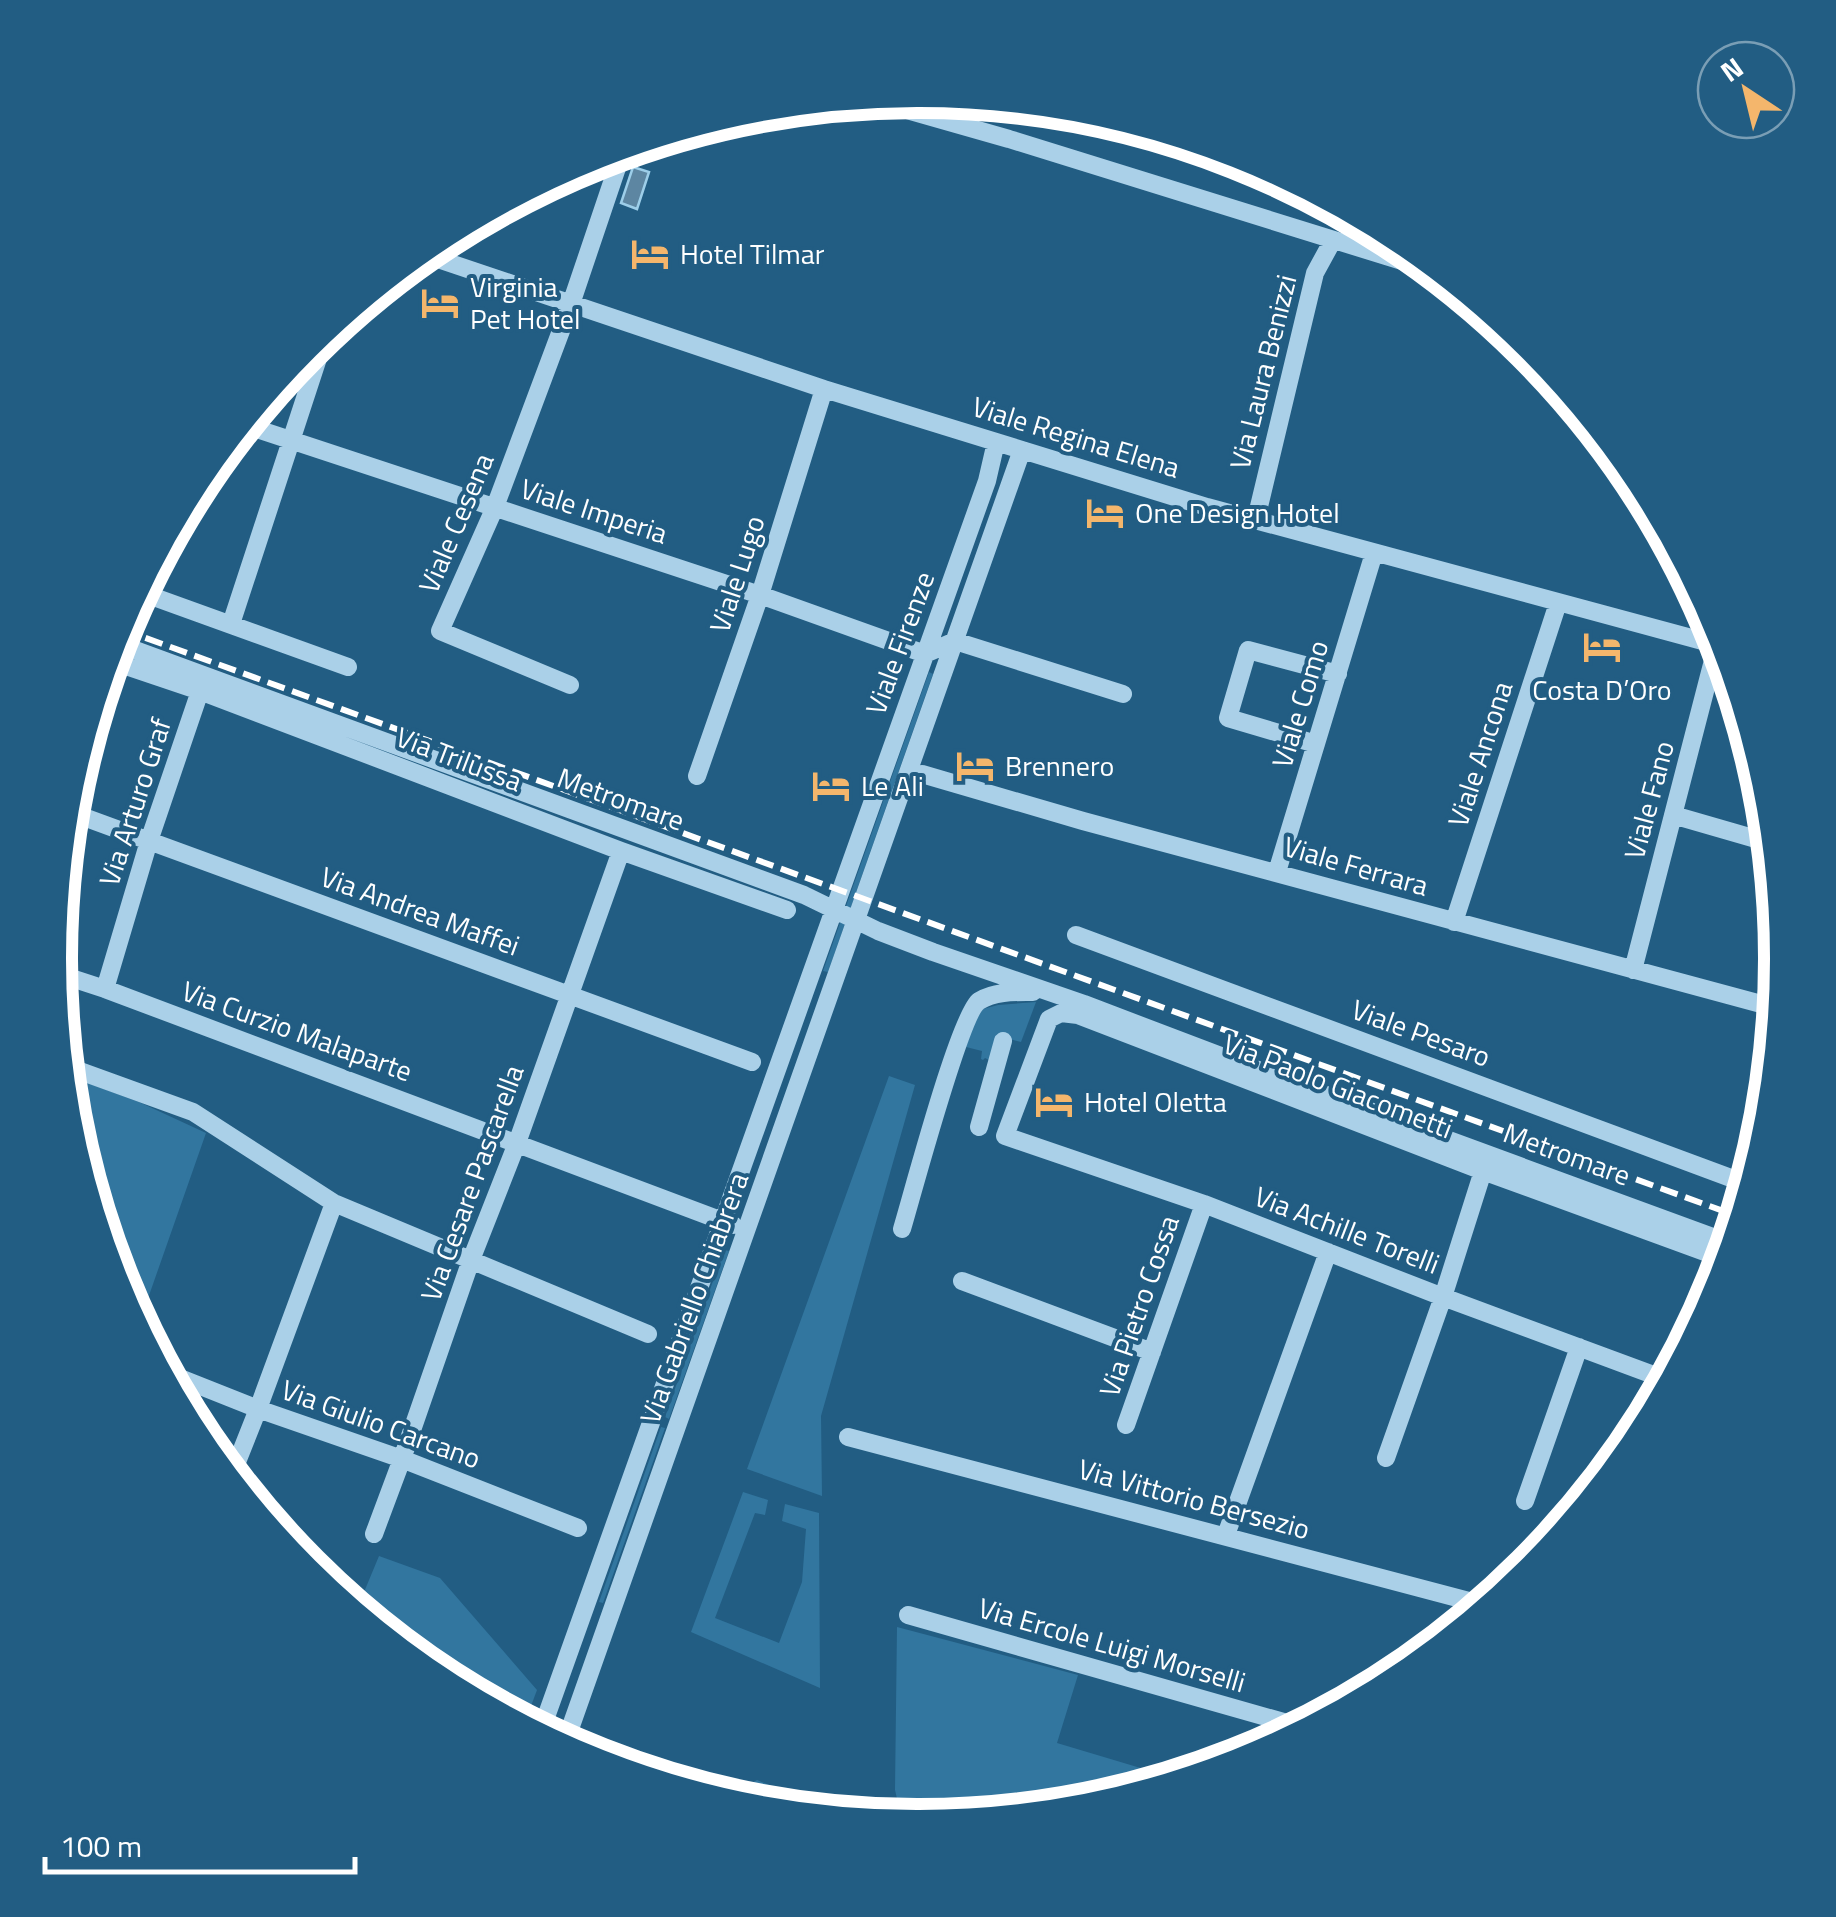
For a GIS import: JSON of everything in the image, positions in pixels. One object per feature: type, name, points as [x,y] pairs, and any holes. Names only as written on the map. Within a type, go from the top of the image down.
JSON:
[{"type":"street","points":[[918,113],[1393,258]]},
{"type":"street","name":"Viale Cesena","points":[[570,684],[440,630],[495,507],[618,168]]},
{"type":"street","name":"Via Laura Benizzi","points":[[1256,519],[1316,271],[1332,240]]},
{"type":"street","name":"Viale Regina Elena","points":[[441,260],[824,388],[1207,507],[1701,640]]},
{"type":"street","points":[[230,624],[316,365]]},
{"type":"street","name":"Viale Lugo","points":[[697,776],[760,595],[824,388]]},
{"type":"street","name":"Viale Imperia","points":[[259,429],[760,595],[925,654]]},
{"type":"street","name":"Viale Firenze","points":[[852,862],[987,480],[996,442]]},
{"type":"street","name":"Viale Firenze","points":[[875,870],[1022,450]]},
{"type":"street","name":"Viale Como","points":[[1277,872],[1374,553]]},
{"type":"street","points":[[154,597],[348,667]]},
{"type":"street","name":"Viale Ancona","points":[[1454,922],[1558,602]]},
{"type":"street","points":[[925,654],[955,641]]},
{"type":"street","name":"Viale Firenze","points":[[955,641],[1123,694]]},
{"type":"street","name":"Metromare","points":[[132,649],[804,895],[878,931],[1716,1238]]},
{"type":"street","points":[[1316,744],[1228,718],[1248,650],[1338,674]]},
{"type":"street","name":"Via Trilussa","points":[[125,666],[787,910]]},
{"type":"street","name":"Viale Fano","points":[[1633,970],[1712,670]]},
{"type":"street","name":"Via Arturo Graf","points":[[105,989],[200,691]]},
{"type":"street","name":"Viale Ferrara","points":[[922,774],[1762,1004]]},
{"type":"street","points":[[1673,816],[1754,839]]},
{"type":"street","name":"Via Andrea Maffei","points":[[85,817],[752,1062]]},
{"type":"street","name":"Via Cesare Pascarella","points":[[374,1534],[622,850]]},
{"type":"street","name":"Via Gabriello Chiabrera","points":[[546,1718],[852,862]]},
{"type":"street","name":"Via Gabriello Chiabrera","points":[[569,1729],[875,870]]},
{"type":"street","name":"Viale Pesaro","points":[[1076,935],[1734,1179]]},
{"type":"street","name":"Via Curzio Malaparte","points":[[73,978],[747,1230]]},
{"type":"street","name":"Metromare","points":[[902,1230],[966,1021],[977,1002],[1004,993],[1048,992]]},
{"type":"street","name":"Via Paolo Giacometti","points":[[1005,1136],[1049,1019],[1061,1012],[1710,1253]]},
{"type":"street","points":[[979,1127],[1002,1041]]},
{"type":"street","points":[[995,1064],[1026,1075]]},
{"type":"street","points":[[80,1071],[194,1112],[334,1203],[648,1334]]},
{"type":"street","name":"Via Achille Torelli","points":[[1005,1136],[1204,1204],[1653,1375]]},
{"type":"street","points":[[1386,1458],[1483,1171]]},
{"type":"street","points":[[237,1459],[334,1203]]},
{"type":"street","name":"Via Pietro Cossa","points":[[1126,1426],[1204,1204]]},
{"type":"street","points":[[1226,1535],[1328,1252]]},
{"type":"street","points":[[962,1281],[1152,1352]]},
{"type":"street","points":[[1525,1501],[1579,1347]]},
{"type":"street","name":"Via Giulio Carcano","points":[[186,1380],[578,1528]]},
{"type":"street","name":"Via Vittorio Bersezio","points":[[848,1437],[1467,1600]]},
{"type":"street","name":"Via Ercole Luigi Morselli","points":[[908,1615],[1281,1722]]},
{"type":"street","points":[[581,1618],[606,1626]]},
{"type":"shaded area","points":[[633,167],[649,172],[637,209],[621,203]]},
{"type":"shaded area","points":[[929,672],[933,674],[828,972],[823,971]]},
{"type":"shaded area","points":[[1036,1002],[1021,1042],[998,1036],[993,1062],[981,1059],[982,1051],[966,1047],[983,1009]]},
{"type":"shaded area","points":[[889,1076],[915,1085],[821,1416],[822,1496],[747,1469]]},
{"type":"shaded area","points":[[82,1081],[206,1133],[146,1303],[117,1230],[101,1177]]},
{"type":"shaded area","points":[[724,1250],[729,1251],[669,1419],[665,1417]]},
{"type":"shaded area","points":[[661,1427],[665,1428],[603,1603],[599,1602]]},
{"type":"shaded area","points":[[743,1492],[768,1500],[765,1515],[755,1513],[715,1618],[779,1643],[802,1582],[806,1529],[782,1521],[785,1504],[819,1513],[820,1688],[691,1632]]},
{"type":"shaded area","points":[[379,1556],[440,1578],[537,1690],[530,1709],[448,1662],[363,1595]]},
{"type":"shaded area","points":[[897,1627],[1078,1675],[1057,1743],[1150,1771],[1083,1788],[973,1802],[898,1803],[895,1790]]},
{"type":"shaded area","points":[[757,1780],[788,1794],[750,1787]]},
{"type":"railway","points":[[137,635],[1725,1211]]},
{"type":"place","name":"Hotel Tilmar","points":[[650,254]]},
{"type":"place","name":"Virginia Pet Hotel","points":[[440,303]]},
{"type":"place","name":"One Design Hotel","points":[[1105,513]]},
{"type":"place","name":"Costa D’Oro","points":[[1602,647]]},
{"type":"place","name":"Brennero","points":[[975,766]]},
{"type":"place","name":"Le Ali","points":[[831,786]]},
{"type":"place","name":"Hotel Oletta","points":[[1054,1102]]}]
